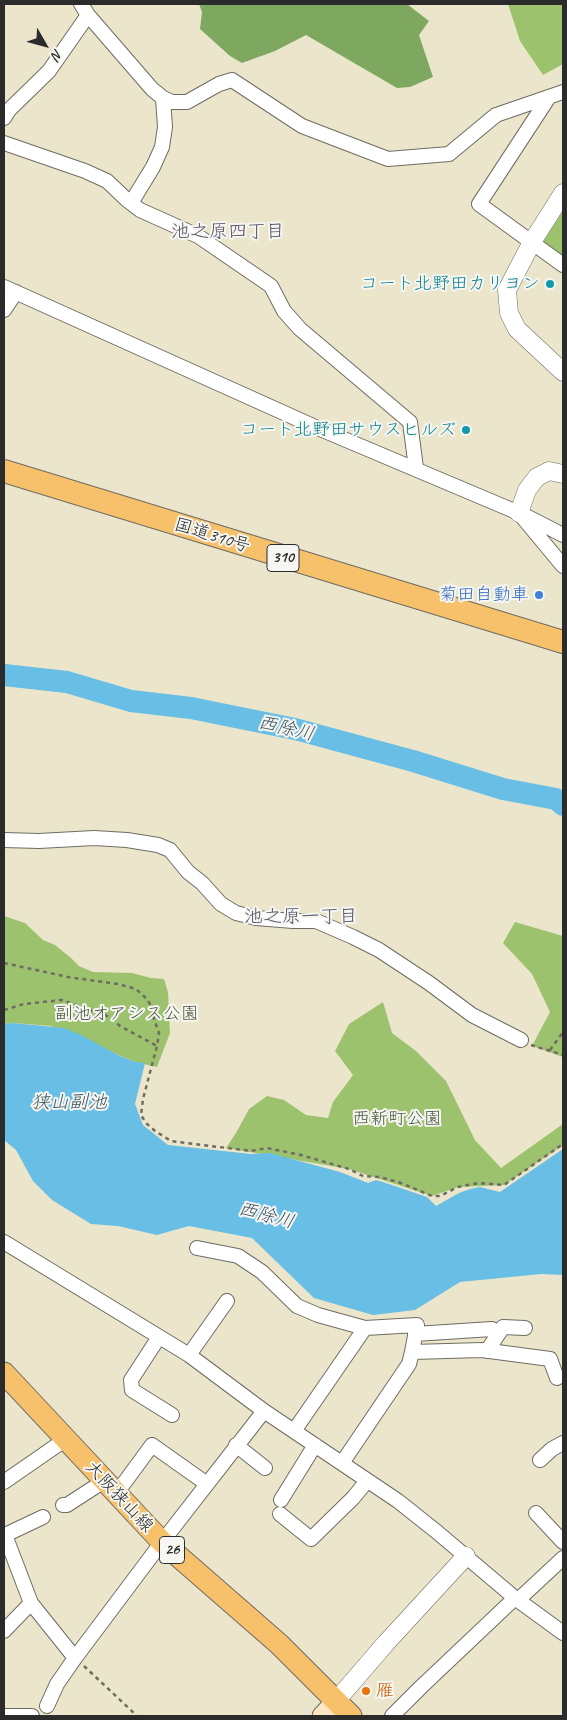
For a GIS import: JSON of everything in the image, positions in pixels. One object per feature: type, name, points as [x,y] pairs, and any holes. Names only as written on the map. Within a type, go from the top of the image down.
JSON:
[{"type":"highway","name":"国道310号","points":[[4,471],[563,642]]},
{"type":"main road","name":"大阪狭山線","points":[[4,1373],[162,1542],[280,1644],[329,1708],[351,1716]]},
{"type":"street","points":[[4,118],[9,110],[49,71],[84,9],[152,89],[163,98],[172,102],[187,102],[219,84],[232,80],[302,126],[388,159],[449,154],[496,115],[563,92]]},
{"type":"street","points":[[549,97],[479,204],[563,265]]},
{"type":"street","points":[[131,203],[162,147],[165,127],[163,98]]},
{"type":"street","points":[[4,142],[93,174],[107,181],[140,210],[198,236],[271,286],[284,311],[300,329],[410,422],[416,468]]},
{"type":"street","points":[[563,193],[532,242],[507,290],[509,313],[516,329],[563,372]]},
{"type":"street","points":[[4,310],[10,289],[313,426],[519,512],[563,535]]},
{"type":"street","points":[[519,512],[527,490],[537,477],[549,472],[563,474]]},
{"type":"street","points":[[519,512],[563,566]]},
{"type":"street","points":[[4,840],[39,841],[94,838],[127,840],[158,845],[170,850],[188,872],[202,883],[221,904],[236,913],[256,918],[316,921],[353,937],[379,950],[429,983],[472,1015],[521,1040]]},
{"type":"street","points":[[4,1242],[189,1355],[294,1431],[398,1501],[516,1599],[563,1633]]},
{"type":"street","points":[[197,1248],[238,1256],[262,1272],[297,1306],[318,1315],[365,1328],[417,1325],[409,1364],[342,1463]]},
{"type":"street","points":[[189,1355],[227,1301]]},
{"type":"street","points":[[487,1350],[503,1327],[526,1328]]},
{"type":"street","points":[[294,1431],[365,1328]]},
{"type":"street","points":[[415,1334],[492,1329]]},
{"type":"street","points":[[159,1337],[131,1380],[132,1390],[172,1415]]},
{"type":"street","points":[[412,1352],[487,1350],[550,1359],[557,1378]]},
{"type":"street","points":[[47,1706],[57,1684],[76,1658],[162,1542],[264,1410]]},
{"type":"street","points":[[4,1482],[66,1439]]},
{"type":"street","points":[[62,1505],[67,1505],[110,1488],[152,1445],[207,1484]]},
{"type":"street","points":[[236,1445],[265,1468]]},
{"type":"street","points":[[315,1445],[280,1507],[290,1528],[311,1539],[353,1498],[367,1480]]},
{"type":"street","points":[[540,1460],[555,1445]]},
{"type":"street","points":[[536,1513],[563,1542]]},
{"type":"street","points":[[43,1517],[5,1535],[31,1603],[76,1658]]},
{"type":"street","points":[[329,1708],[386,1642],[466,1556]]},
{"type":"street","points":[[392,1716],[516,1599],[563,1558]]},
{"type":"street","points":[[4,1631],[31,1603]]},
{"type":"street","points":[[4,1716],[32,1716]]},
{"type":"path","points":[[4,963],[68,977],[118,984],[136,989],[147,999],[153,1009],[154,1020],[159,1033],[148,1076],[141,1115],[146,1123],[155,1131],[171,1141],[251,1151],[267,1148],[301,1155],[349,1169],[363,1176],[380,1177],[401,1183],[432,1196],[440,1196],[458,1187],[478,1183],[504,1185],[563,1144]]},
{"type":"path","points":[[4,1010],[24,1004],[62,1000],[110,1017],[120,1026],[157,1046]]},
{"type":"path","points":[[550,1050],[563,1032]]},
{"type":"path","points":[[521,1040],[532,1046],[563,1055]]},
{"type":"path","points":[[76,1658],[137,1716]]},
{"type":"green space","points":[[199,4],[407,4],[429,21],[419,35],[433,77],[410,87],[397,88],[306,35],[275,51],[242,63],[230,56],[200,29],[202,12]]},
{"type":"green space","points":[[508,4],[563,4],[563,64],[543,75],[520,41]]},
{"type":"green space","points":[[563,211],[563,257],[543,242]]},
{"type":"green space","name":"副池オアシス公園","points":[[4,916],[25,923],[43,940],[55,945],[79,966],[93,972],[132,973],[164,979],[168,992],[170,1033],[157,1067],[135,1062],[51,1026],[4,1024]]},
{"type":"green space","points":[[515,922],[563,936],[563,1057],[532,1046],[550,1012],[532,974],[503,943]]},
{"type":"green space","name":"西新町公園","points":[[383,1002],[392,1033],[416,1051],[446,1081],[475,1140],[501,1168],[563,1124],[563,1145],[504,1185],[458,1187],[432,1196],[349,1169],[226,1148],[249,1109],[267,1096],[284,1100],[306,1115],[328,1118],[333,1102],[353,1075],[335,1051],[349,1024]]},
{"type":"water","name":"狭山副池","points":[[13,1023],[64,1028],[118,1055],[135,1062],[145,1063],[135,1104],[143,1125],[168,1145],[251,1154],[270,1153],[340,1172],[368,1183],[376,1180],[386,1183],[427,1197],[436,1206],[470,1189],[480,1187],[500,1192],[563,1149],[563,1275],[541,1274],[460,1282],[415,1310],[373,1315],[314,1298],[252,1238],[189,1226],[157,1235],[118,1226],[91,1224],[52,1200],[33,1181],[16,1150],[4,1140],[4,1024]]},
{"type":"waterway","name":"西除川","points":[[4,675],[67,682],[131,701],[191,708],[295,729],[413,761],[503,789],[556,799],[563,805]]},
{"type":"place","name":"コート北野田カリヨン","points":[[550,284]]},
{"type":"place","name":"コート北野田サウスヒルズ","points":[[466,430]]},
{"type":"place","name":"菊田自動車","points":[[539,595]]},
{"type":"place","name":"雁","points":[[366,1691]]},
{"type":"district","name":"池之原四丁目","points":[[228,232]]},
{"type":"district","name":"池之原一丁目","points":[[301,917]]}]
